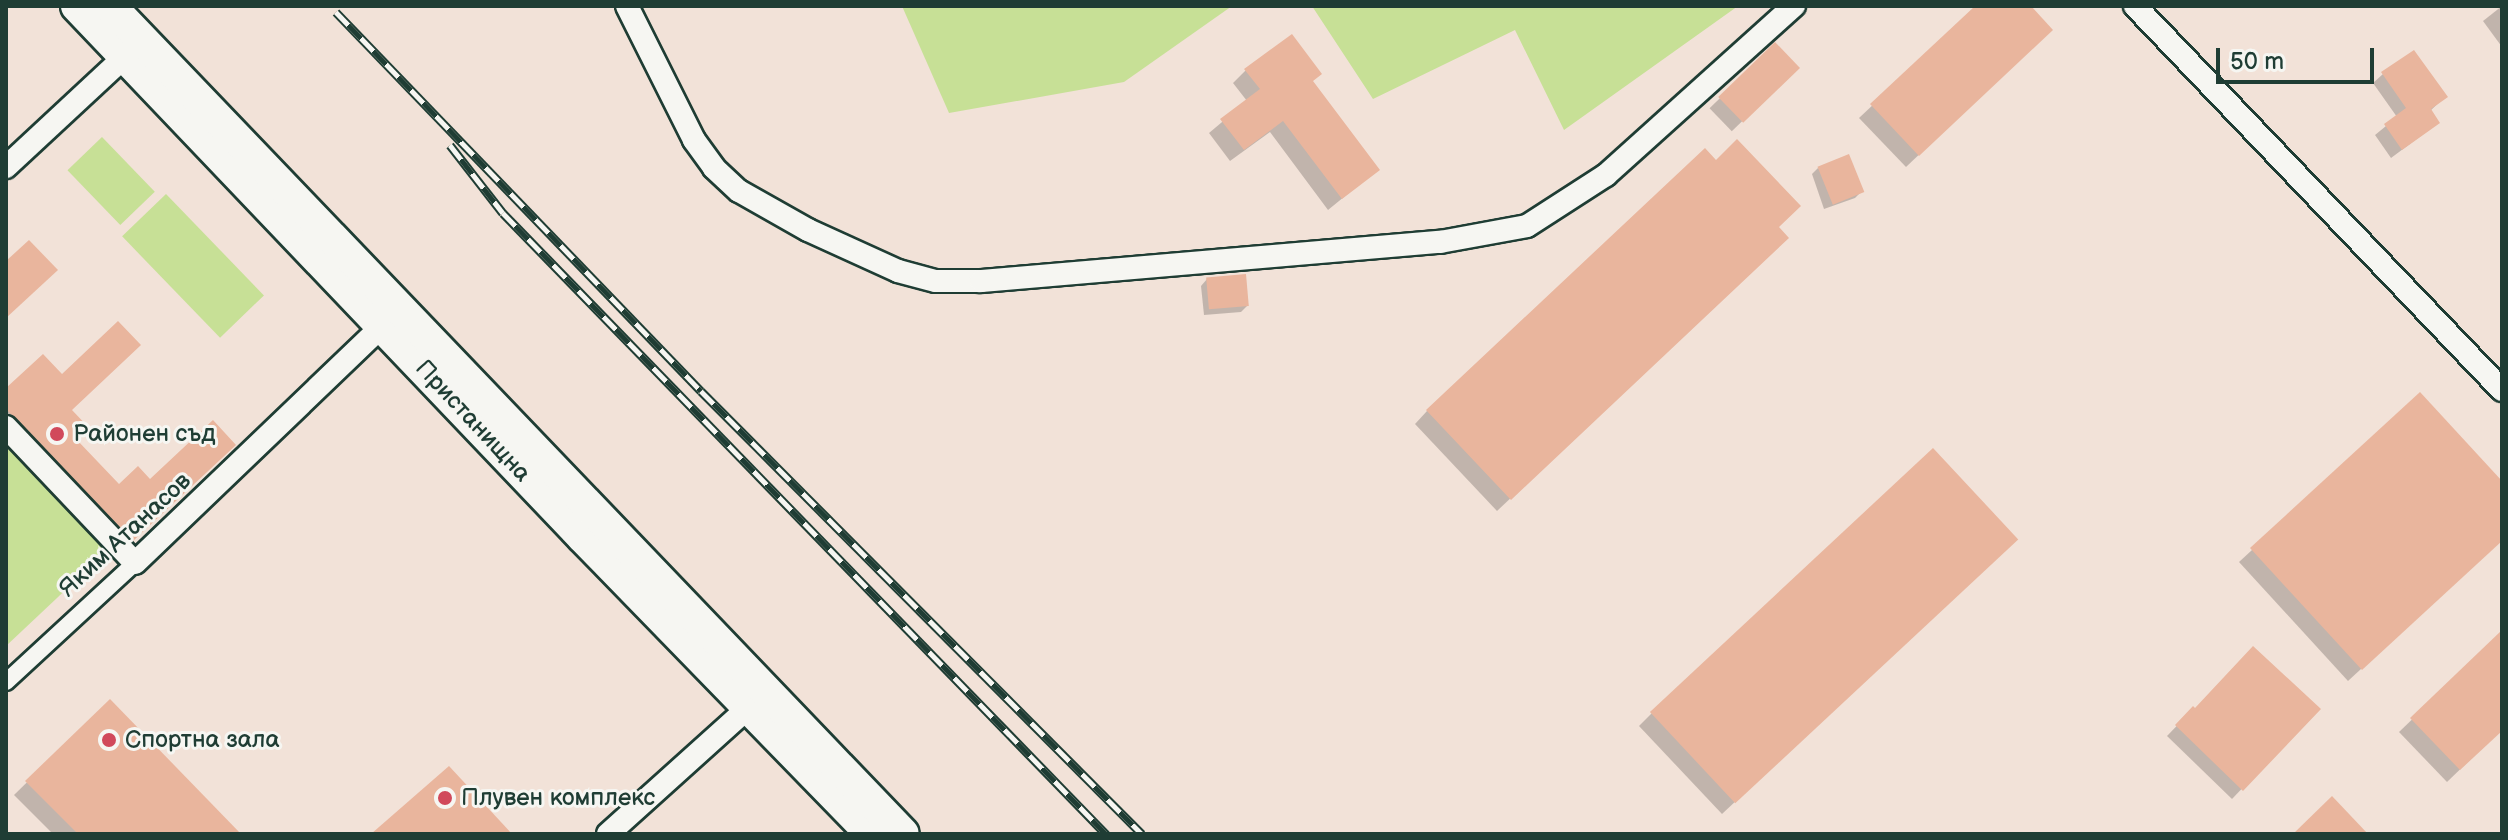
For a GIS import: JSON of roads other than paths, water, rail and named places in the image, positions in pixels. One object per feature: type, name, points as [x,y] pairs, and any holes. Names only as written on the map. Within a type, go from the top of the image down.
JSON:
[{"type":"main road","name":"Пристанищна","points":[[77,6],[134,48],[903,834]]},
{"type":"main road","name":"Пристанищна","points":[[110,6],[134,48],[383,325],[872,834]]},
{"type":"street","points":[[627,6],[694,140],[714,168],[739,191],[808,230],[898,271],[936,281],[981,281],[1440,242],[1527,226],[1606,175],[1794,6]]},
{"type":"street","points":[[2135,6],[2502,390]]},
{"type":"street","points":[[6,167],[134,48]]},
{"type":"street","name":"Яким Атанасов","points":[[6,682],[383,325]]},
{"type":"street","points":[[6,427],[135,563]]},
{"type":"street","points":[[608,834],[749,707]]},
{"type":"railway","points":[[336,12],[701,391],[1142,834]]},
{"type":"railway","points":[[450,145],[503,213],[1106,834]]},
{"type":"place","name":"Районен съд","points":[[57,434]]},
{"type":"place","name":"Спортна зала","points":[[109,740]]},
{"type":"place","name":"Плувен комплекс","points":[[445,798]]}]
